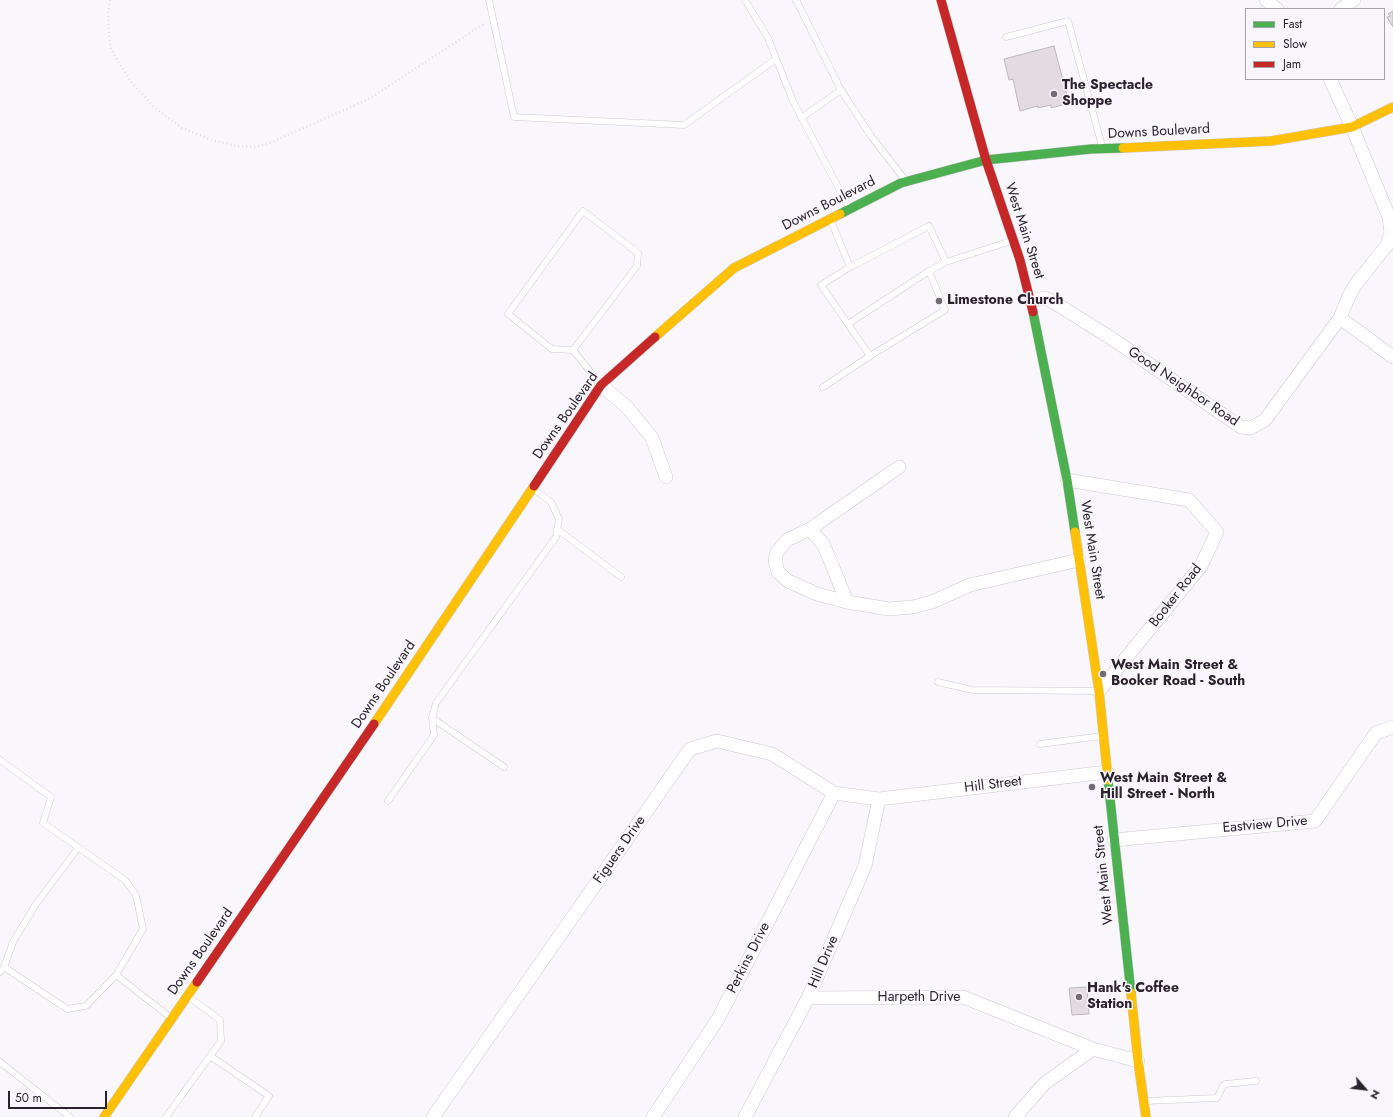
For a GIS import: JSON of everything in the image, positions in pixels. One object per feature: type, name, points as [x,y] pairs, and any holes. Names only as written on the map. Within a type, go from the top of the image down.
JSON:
[{"type":"street","name":"West Main Street","points":[[941,0],[986,160],[1013,240],[1031,301],[1067,480],[1099,691],[1138,1061],[1146,1117]]},
{"type":"street","points":[[1266,0],[1276,8]]},
{"type":"street","points":[[1342,8],[1354,0]]},
{"type":"street","name":"Good Neighbor Road","points":[[1031,301],[1044,298],[1050,300],[1111,338],[1241,427],[1255,427],[1265,420],[1340,318],[1349,296],[1356,284],[1387,245],[1392,231],[1389,216],[1352,127],[1330,80]]},
{"type":"street","name":"Downs Boulevard","points":[[104,1117],[366,736],[601,385],[734,268],[906,182],[986,160],[1102,148],[1271,142],[1352,127],[1393,108]]},
{"type":"street","points":[[1340,318],[1393,357]]},
{"type":"street","points":[[601,385],[628,408],[652,438],[666,477]]},
{"type":"street","points":[[899,467],[810,529],[787,540],[777,552],[775,561],[778,572],[788,581],[817,594],[848,602],[889,609],[913,607],[932,602],[970,585],[1079,560]]},
{"type":"street","name":"Booker Road","points":[[1067,480],[1189,500],[1217,532],[1201,566],[1099,691]]},
{"type":"street","points":[[810,529],[822,544],[848,602]]},
{"type":"street","name":"Eastview Drive","points":[[1114,840],[1315,821],[1376,733],[1393,727]]},
{"type":"street","name":"Figuers Drive","points":[[433,1117],[690,749],[717,741],[772,754],[834,793],[879,799]]},
{"type":"street","name":"Hill Street","points":[[879,799],[1107,772]]},
{"type":"street","name":"Perkins Drive","points":[[653,1117],[718,1019],[834,793]]},
{"type":"street","name":"Hill Drive","points":[[745,1117],[808,998],[865,866],[879,799]]},
{"type":"street","name":"Harpeth Drive","points":[[808,998],[963,997],[1093,1049],[1138,1061]]},
{"type":"street","points":[[1015,1117],[1045,1083],[1093,1049]]},
{"type":"lane","points":[[489,0],[514,117],[684,125],[776,59]]},
{"type":"lane","points":[[745,0],[768,38],[793,101],[850,209]]},
{"type":"lane","points":[[796,0],[841,90],[871,136],[906,182]]},
{"type":"lane","points":[[1006,37],[1068,21],[1102,148]]},
{"type":"lane","points":[[802,118],[841,90]]},
{"type":"lane","points":[[573,350],[637,266],[638,253],[583,211],[508,314],[552,349],[573,350],[601,385]]},
{"type":"lane","points":[[830,219],[850,267]]},
{"type":"lane","points":[[870,356],[821,285],[850,267],[929,226],[946,262]]},
{"type":"lane","points":[[848,324],[929,271],[946,262],[1013,240]]},
{"type":"lane","points":[[823,387],[945,310],[929,271]]},
{"type":"lane","points":[[388,801],[434,735],[432,718],[436,703],[556,537],[559,519],[551,502],[533,488]]},
{"type":"lane","points":[[558,529],[621,577]]},
{"type":"lane","points":[[938,682],[972,690],[1099,691]]},
{"type":"lane","points":[[432,718],[504,767]]},
{"type":"lane","points":[[1040,744],[1104,736]]},
{"type":"lane","points":[[0,760],[51,797],[42,823],[78,848],[124,880],[136,895],[143,929],[116,975],[86,1006],[68,1009],[2,970],[13,942],[36,904],[78,848]]},
{"type":"lane","points":[[116,975],[172,1018]]},
{"type":"lane","points":[[166,1117],[221,1041],[220,1020],[187,996]]},
{"type":"lane","points":[[210,1056],[269,1096],[255,1117]]},
{"type":"lane","points":[[0,1062],[70,1117]]},
{"type":"lane","points":[[1144,1101],[1217,1098],[1222,1086],[1225,1084],[1256,1082]]},
{"type":"path","points":[[110,0],[108,13],[111,48],[132,83],[155,108],[182,128],[212,140],[255,147],[272,142],[369,99],[493,18]]},
{"type":"building","points":[[1393,11],[1393,27],[1387,17],[1390,16],[1388,14]]},
{"type":"building","points":[[1054,46],[1069,103],[1051,108],[1051,105],[1038,108],[1038,106],[1020,111],[1013,79],[1009,80],[1004,59]]},
{"type":"building","name":"Hank's Coffee Station","points":[[1087,987],[1089,1014],[1072,1015],[1069,988]]},
{"type":"traffic: fast","points":[[840,214],[901,183],[986,160],[1091,149],[1123,148]]},
{"type":"traffic: fast","points":[[1033,312],[1067,480],[1075,532]]},
{"type":"traffic: fast","points":[[1108,780],[1131,993]]},
{"type":"traffic: slow","points":[[1123,148],[1271,141],[1352,127],[1393,107]]},
{"type":"traffic: slow","points":[[655,337],[734,268],[840,214]]},
{"type":"traffic: slow","points":[[374,724],[534,486]]},
{"type":"traffic: slow","points":[[1075,532],[1099,691],[1108,780]]},
{"type":"traffic: slow","points":[[104,1117],[197,982]]},
{"type":"traffic: slow","points":[[1131,993],[1138,1061],[1146,1117]]},
{"type":"traffic: jam","points":[[941,0],[986,160],[1020,260],[1033,312]]},
{"type":"traffic: jam","points":[[534,486],[601,385],[655,337]]},
{"type":"traffic: jam","points":[[197,982],[374,724]]},
{"type":"place","name":"The Spectacle Shoppe","points":[[1054,94]]},
{"type":"place","name":"Limestone Church","points":[[939,301]]},
{"type":"place","name":"West Main Street & Booker Road - South","points":[[1103,674]]},
{"type":"place","name":"West Main Street & Hill Street - North","points":[[1092,787]]},
{"type":"place","name":"Hank's Coffee Station","points":[[1079,997]]}]
